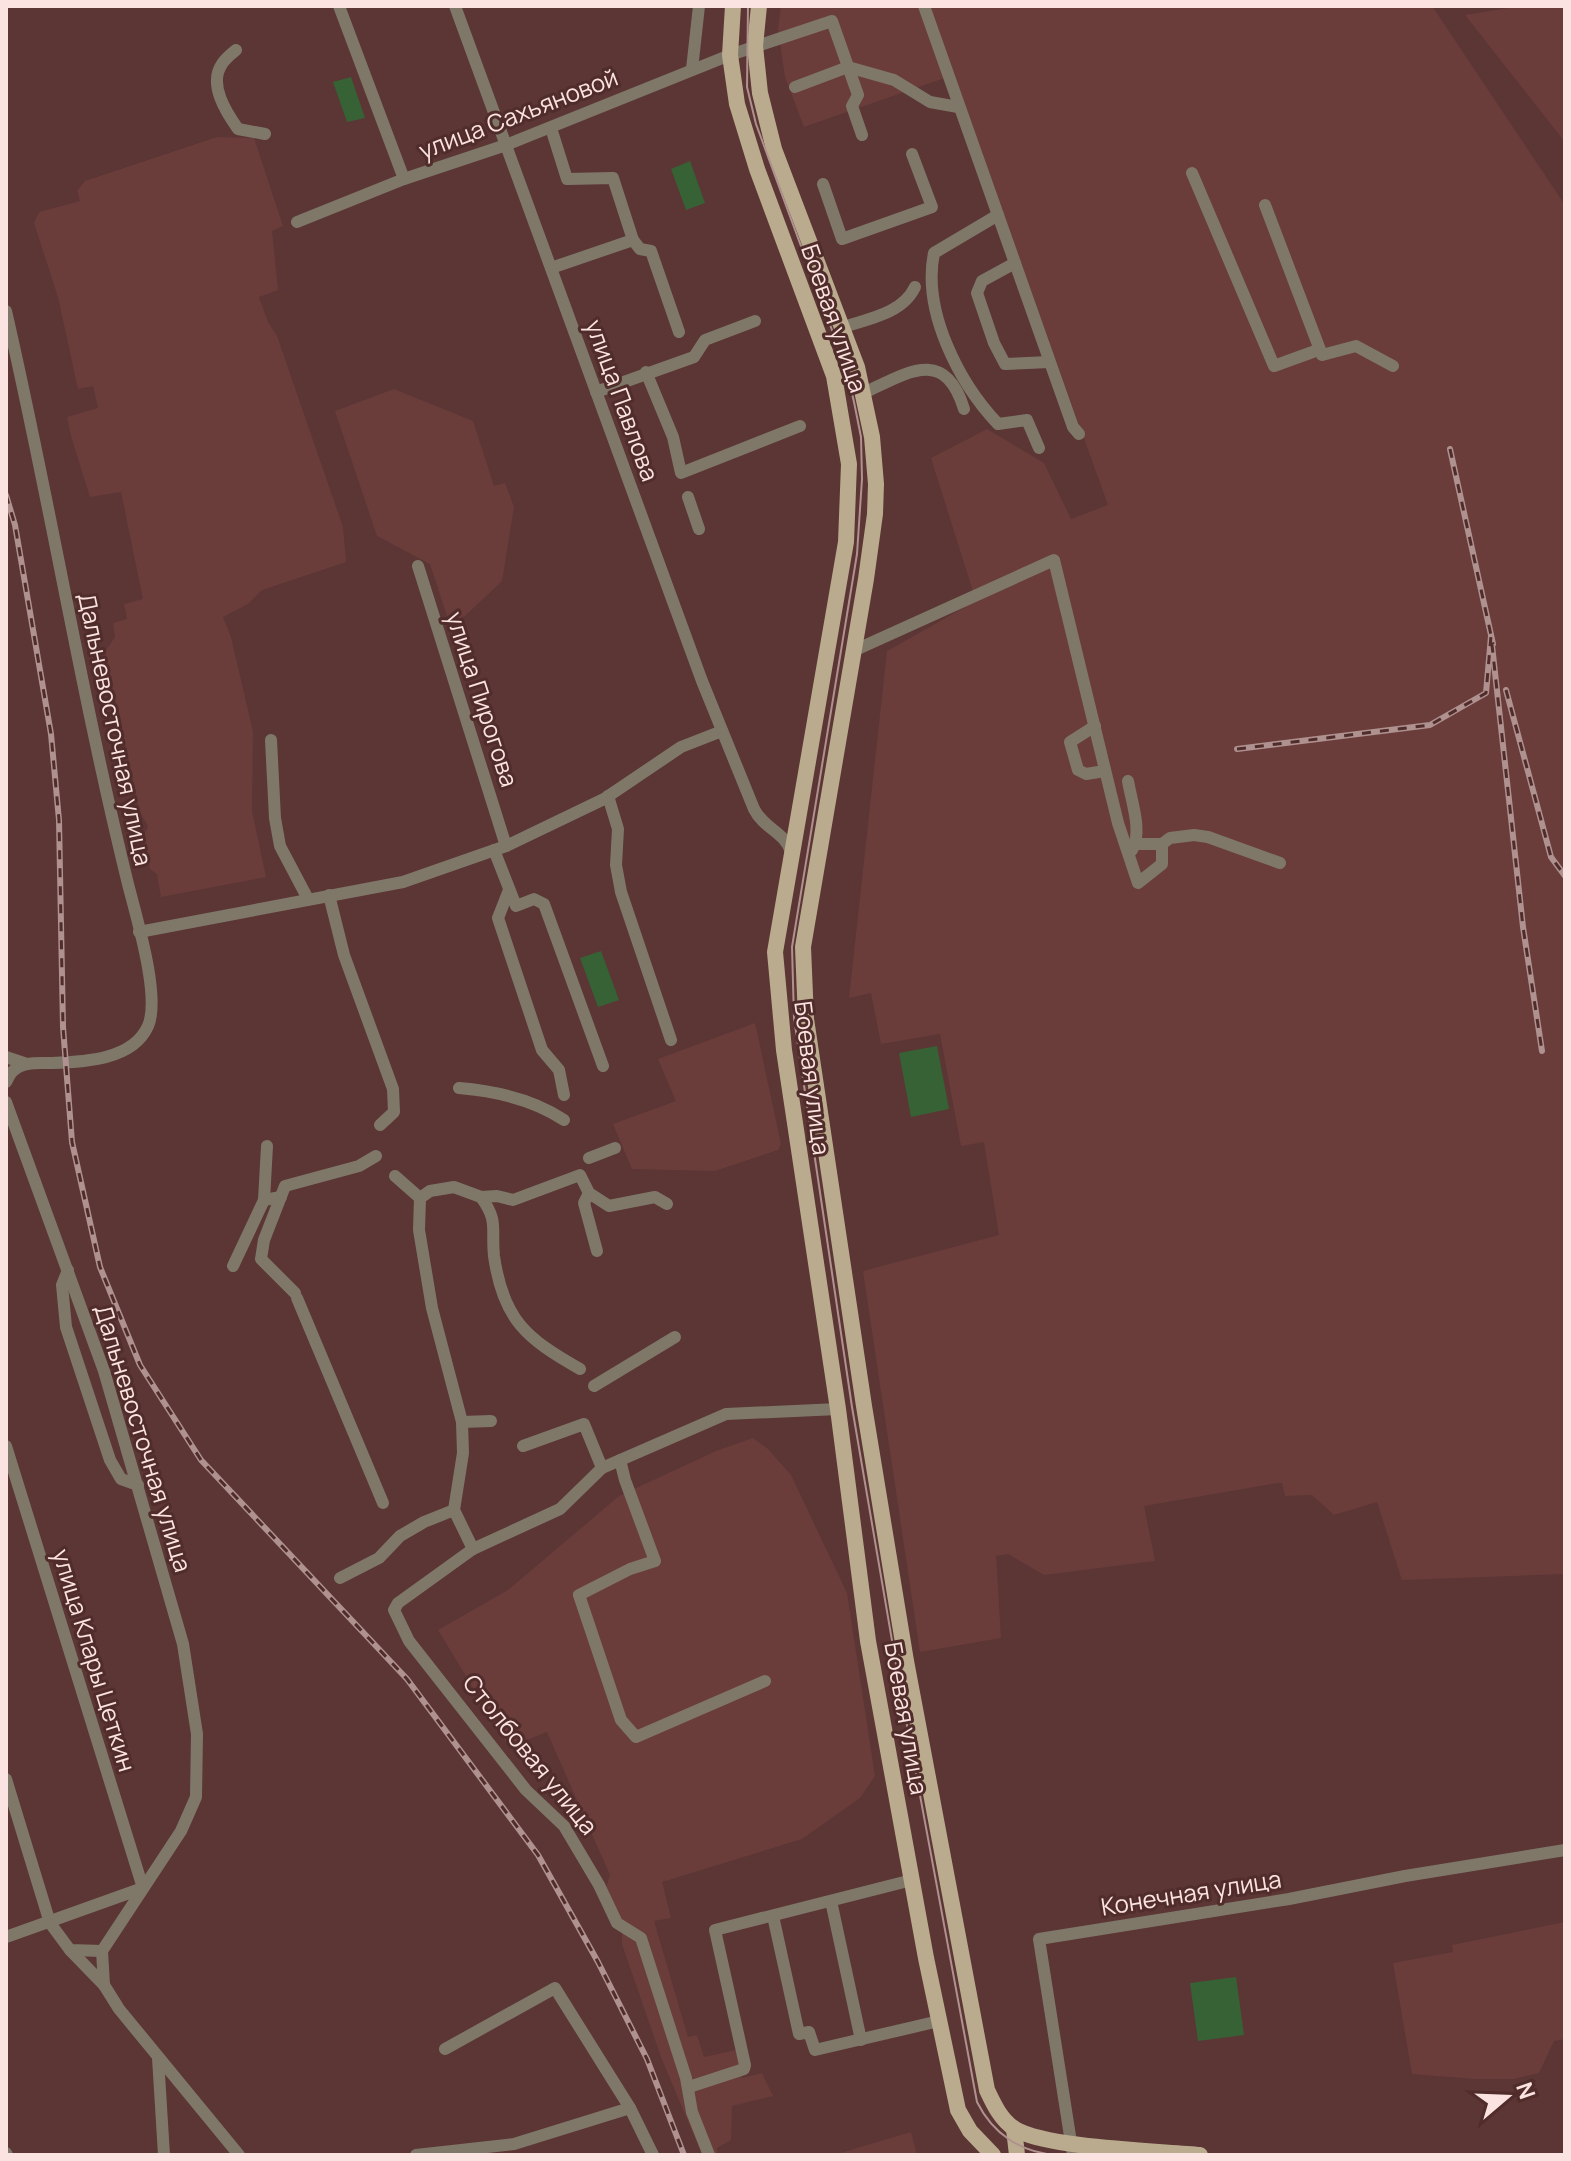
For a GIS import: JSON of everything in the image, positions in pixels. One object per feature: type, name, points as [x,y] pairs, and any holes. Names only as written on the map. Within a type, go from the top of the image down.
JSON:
[{"type":"main road","name":"Боевая улица","points":[[733,6],[730,55],[737,104],[834,376],[849,464],[846,542],[775,952],[778,1001],[838,1409],[868,1641],[912,1880],[958,2110],[970,2131],[993,2155]]},
{"type":"main road","name":"Боевая улица","points":[[759,6],[755,46],[760,93],[774,149],[843,327],[864,393],[872,437],[875,514],[803,947],[803,981],[811,1057],[906,1661],[973,2022],[987,2090],[1001,2116],[1014,2129]]},
{"type":"main road","name":"Столбовая улица","points":[[838,1409],[864,1406]]},
{"type":"main road","points":[[958,2110],[974,2155]]},
{"type":"main road","points":[[1014,2129],[1072,2149],[1200,2155]]},
{"type":"main road","points":[[1014,2129],[1017,2155]]},
{"type":"street","points":[[339,6],[404,179]]},
{"type":"street","name":"улица Павлова","points":[[455,6],[722,731],[754,809],[766,826],[785,839],[791,852]]},
{"type":"street","points":[[692,69],[699,6]]},
{"type":"street","points":[[924,6],[1049,362],[1073,427],[1079,434]]},
{"type":"street","name":"улица Сахьяновой","points":[[297,222],[404,179],[551,128],[692,69],[832,21],[848,67]]},
{"type":"street","points":[[236,50],[220,65],[217,84],[222,99],[238,129],[265,134]]},
{"type":"street","points":[[795,87],[848,67],[894,80],[930,102],[958,107]]},
{"type":"street","points":[[848,67],[858,95],[852,106],[862,135]]},
{"type":"street","points":[[551,128],[567,179],[613,178],[633,240],[640,249],[651,251],[679,332]]},
{"type":"street","points":[[823,184],[842,239],[932,207],[912,154]]},
{"type":"street","points":[[1192,173],[1274,366],[1318,350]]},
{"type":"street","points":[[1265,205],[1318,350],[1322,355],[1329,355],[1356,346],[1393,366]]},
{"type":"street","points":[[998,215],[934,253],[931,268],[934,302],[943,339],[983,408],[998,424],[1027,420],[1039,448]]},
{"type":"street","points":[[551,268],[633,240]]},
{"type":"street","points":[[1015,263],[982,281],[977,293],[994,343],[1005,364],[1049,362]]},
{"type":"street","points":[[843,327],[876,317],[908,301],[915,287]]},
{"type":"street","name":"Дальневосточная улица","points":[[6,311],[103,782],[139,932],[152,1012],[141,1038],[128,1049],[112,1055],[27,1064],[6,1057]]},
{"type":"street","points":[[596,392],[694,357],[705,340],[755,321]]},
{"type":"street","points":[[864,393],[891,380],[931,368],[951,380],[964,409]]},
{"type":"street","points":[[646,372],[673,437],[681,473],[800,426]]},
{"type":"street","points":[[688,497],[699,529]]},
{"type":"street","points":[[853,651],[1054,560],[1105,771],[1138,883],[1162,864],[1162,844]]},
{"type":"street","name":"улица Пирогова","points":[[418,566],[500,848],[509,890]]},
{"type":"street","points":[[1095,726],[1070,742],[1078,770],[1086,774],[1105,771]]},
{"type":"street","points":[[139,932],[403,882],[500,848],[608,796],[681,747],[722,731]]},
{"type":"street","points":[[271,740],[275,818],[280,846],[308,899]]},
{"type":"street","points":[[1128,781],[1136,844],[1129,857]]},
{"type":"street","points":[[608,796],[618,829],[616,865],[621,892],[671,1040]]},
{"type":"street","points":[[754,809],[770,825],[779,827],[788,826],[797,814]]},
{"type":"street","points":[[1136,844],[1162,844],[1170,838],[1194,835],[1208,837],[1280,863]]},
{"type":"street","points":[[509,890],[516,906],[534,899],[544,904],[603,1066]]},
{"type":"street","points":[[509,890],[498,918],[542,1050],[559,1070],[564,1095]]},
{"type":"street","points":[[329,895],[344,955],[393,1089],[394,1112],[380,1125]]},
{"type":"street","points":[[6,1082],[12,1071],[27,1064]]},
{"type":"street","points":[[459,1088],[514,1099],[564,1120]]},
{"type":"street","name":"Дальневосточная улица","points":[[6,1102],[104,1371],[183,1644],[197,1734],[196,1797],[181,1831],[143,1888]]},
{"type":"street","points":[[233,1266],[264,1200],[267,1146]]},
{"type":"street","points":[[589,1158],[615,1148]]},
{"type":"street","points":[[376,1156],[359,1166],[285,1186],[264,1240],[261,1259],[296,1295],[383,1503]]},
{"type":"street","points":[[420,1198],[430,1191],[454,1187],[481,1197],[497,1196],[513,1200],[580,1175],[589,1193],[609,1206],[655,1197],[667,1204]]},
{"type":"street","points":[[395,1176],[420,1198]]},
{"type":"street","points":[[589,1193],[584,1203],[597,1251]]},
{"type":"street","points":[[264,1200],[281,1197]]},
{"type":"street","points":[[481,1197],[493,1214],[494,1257],[515,1321],[541,1347],[580,1369]]},
{"type":"street","points":[[420,1198],[419,1230],[432,1308],[462,1422],[463,1453],[454,1510],[473,1549]]},
{"type":"street","points":[[68,1270],[62,1285],[66,1327],[110,1460],[121,1479],[138,1485]]},
{"type":"street","points":[[594,1386],[675,1337]]},
{"type":"street","name":"Столбовая улица","points":[[709,2155],[689,2102],[689,2087],[641,1938],[617,1923],[599,1885],[564,1826],[526,1790],[409,1641],[394,1610],[398,1603],[473,1549],[560,1509],[602,1468],[726,1414],[838,1409]]},
{"type":"street","points":[[462,1422],[491,1421]]},
{"type":"street","points":[[523,1446],[584,1424],[602,1468]]},
{"type":"street","name":"улица Клары Цеткин","points":[[6,1446],[143,1888]]},
{"type":"street","points":[[620,1460],[655,1561],[630,1569],[579,1595],[621,1720],[636,1737],[765,1681]]},
{"type":"street","points":[[340,1578],[379,1558],[400,1536],[454,1510]]},
{"type":"street","points":[[6,1779],[50,1923],[70,1950],[104,1985],[119,2009],[239,2155]]},
{"type":"street","name":"Конечная улица","points":[[1072,2149],[1039,1939],[1565,1850]]},
{"type":"street","points":[[689,2087],[744,2069],[745,2065],[715,1930],[912,1880]]},
{"type":"street","points":[[6,1937],[143,1888]]},
{"type":"street","points":[[104,1985],[102,1951],[143,1888]]},
{"type":"street","points":[[831,1901],[861,2040]]},
{"type":"street","points":[[773,1916],[799,2034],[809,2032],[815,2050],[939,2021]]},
{"type":"street","points":[[70,1950],[102,1951]]},
{"type":"street","points":[[445,2049],[555,1988],[630,2108],[653,2155]]},
{"type":"street","points":[[158,2058],[164,2155]]},
{"type":"street","points":[[416,2155],[514,2144],[630,2108]]},
{"type":"shaded area","points":[[781,6],[1432,6],[1565,205],[1565,1574],[1402,1580],[1377,1502],[1334,1515],[1312,1495],[1285,1496],[1282,1483],[1278,1483],[1144,1506],[1155,1561],[1044,1575],[1008,1554],[996,1556],[1001,1638],[920,1652],[863,1271],[999,1235],[984,1142],[961,1146],[940,1034],[881,1044],[871,993],[849,998],[887,651],[976,601],[931,458],[987,429],[1044,463],[1071,519],[1108,505],[953,75],[804,127],[785,77],[778,29]]},
{"type":"shaded area","points":[[1521,6],[1565,6],[1565,142],[1465,15]]},
{"type":"shaded area","points":[[217,137],[254,138],[283,226],[272,231],[278,290],[259,297],[277,336],[343,527],[346,562],[262,590],[248,604],[223,617],[231,637],[253,732],[252,811],[266,877],[161,897],[157,874],[150,869],[144,835],[148,826],[140,812],[105,652],[115,637],[113,623],[127,619],[124,604],[143,599],[121,492],[90,497],[71,436],[67,417],[98,408],[93,386],[78,389],[58,297],[34,223],[39,212],[80,201],[77,191],[85,181]]},
{"type":"shaded area","points":[[394,389],[473,421],[494,486],[505,483],[514,507],[502,581],[465,616],[449,622],[430,564],[377,536],[335,411]]},
{"type":"shaded area","points":[[755,1023],[781,1144],[778,1150],[715,1171],[632,1169],[613,1124],[676,1101],[658,1059]]},
{"type":"shaded area","points":[[753,1438],[768,1449],[791,1475],[847,1593],[875,1776],[860,1798],[802,1839],[662,1882],[671,1918],[654,1921],[688,2037],[697,2035],[704,2057],[736,2050],[742,2078],[762,2073],[773,2096],[732,2106],[731,2140],[717,2148],[718,2155],[702,2155],[661,2057],[622,1944],[622,1925],[606,1888],[610,1875],[547,1732],[509,1747],[438,1630],[508,1590],[619,1496],[716,1451]]},
{"type":"shaded area","points":[[1565,1922],[1565,2039],[1554,2041],[1539,2073],[1514,2079],[1412,2074],[1393,1963],[1453,1952],[1452,1945]]},
{"type":"shaded area","points":[[911,2132],[917,2155],[837,2155],[837,2154]]},
{"type":"green space","points":[[351,77],[365,118],[347,122],[333,82]]},
{"type":"green space","points":[[690,161],[705,203],[686,210],[671,169]]},
{"type":"green space","points":[[601,951],[619,1000],[598,1007],[580,958]]},
{"type":"green space","points":[[937,1046],[949,1109],[911,1117],[899,1053]]},
{"type":"green space","points":[[1236,1977],[1244,2035],[1198,2041],[1190,1983]]},
{"type":"tram line","points":[[748,6],[747,87],[756,124],[846,368],[861,437],[862,479],[857,554],[792,947],[794,1018],[852,1407],[901,1693],[977,2102],[991,2124],[1010,2140],[1032,2150],[1057,2155]]},
{"type":"railway","points":[[1450,449],[1493,644]]},
{"type":"railway","points":[[6,495],[15,525],[51,734],[59,820],[63,1027],[72,1142],[100,1267],[140,1365],[201,1460],[407,1679],[538,1855],[598,1962],[647,2059],[684,2155]]},
{"type":"railway","points":[[1237,749],[1430,725],[1486,693],[1491,636],[1523,927],[1542,1051]]},
{"type":"railway","points":[[1506,690],[1551,857],[1565,876]]}]
